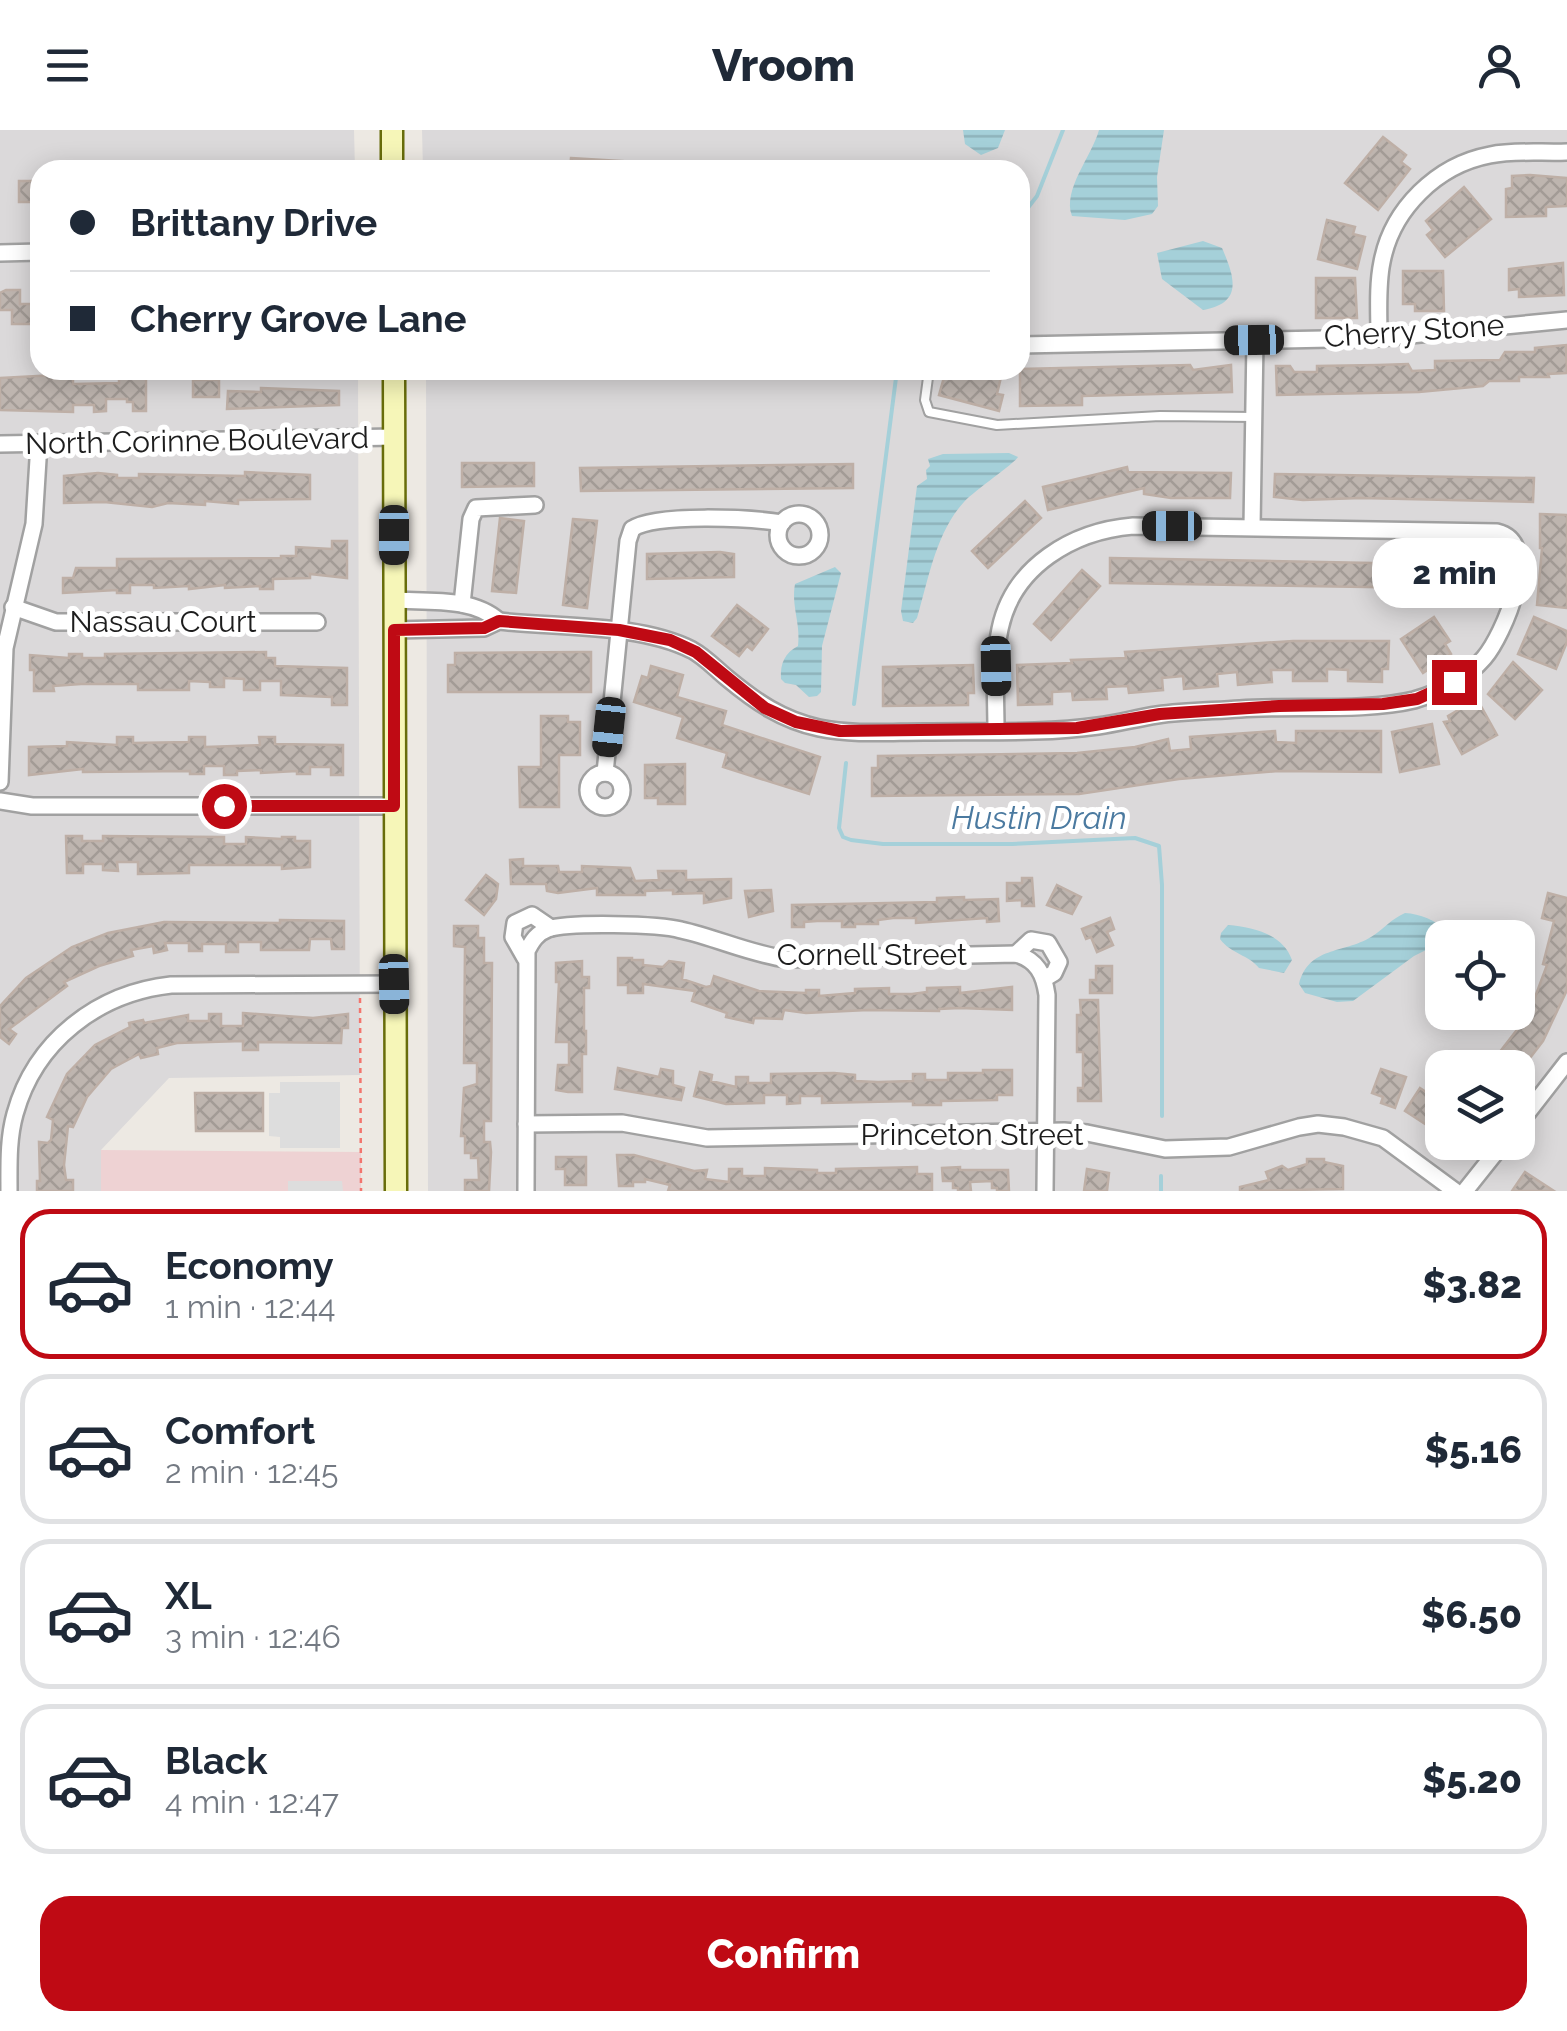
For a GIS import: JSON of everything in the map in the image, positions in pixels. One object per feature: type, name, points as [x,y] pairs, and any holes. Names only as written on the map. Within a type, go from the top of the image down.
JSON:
[{"type":"main road","points":[[392,130],[392,160]]},
{"type":"main road","points":[[394,380],[396,1191]]},
{"type":"street","points":[[1379,338],[1385,248],[1399,218],[1434,179],[1491,154],[1567,152]]},
{"type":"street","points":[[0,253],[30,252]]},
{"type":"street","name":"Cherry Stone","points":[[1030,345],[1379,338],[1567,320]]},
{"type":"street","points":[[1252,527],[1254,340]]},
{"type":"street","name":"North Corinne Boulevard","points":[[0,444],[394,437]]},
{"type":"street","points":[[0,782],[5,648],[34,524],[39,443]]},
{"type":"street","points":[[462,604],[471,518],[476,508],[535,505]]},
{"type":"street","points":[[605,773],[629,535],[637,526],[656,520],[749,519],[782,523]]},
{"type":"street","points":[[394,630],[484,628],[499,621],[619,630],[670,640],[696,652],[765,708],[796,722],[862,732],[996,731],[1099,726],[1160,714],[1383,704],[1438,691],[1480,662],[1506,626],[1516,587],[1515,548],[1512,540],[1497,532],[1252,527],[1110,528],[1071,541],[1044,558],[1015,592],[1001,624],[996,731]]},
{"type":"street","points":[[394,600],[462,604],[487,609],[499,621]]},
{"type":"street","name":"Nassau Court","points":[[13,607],[56,622],[317,622]]},
{"type":"street","points":[[0,801],[32,806],[394,806]]},
{"type":"street","name":"Cornell Street","points":[[525,958],[512,930],[519,919],[532,915],[545,932],[668,927],[756,954],[787,959],[1016,954],[1031,940],[1048,943],[1059,962],[1054,973],[1040,972]]},
{"type":"street","points":[[526,1191],[525,958],[527,950],[545,932]]},
{"type":"street","points":[[1016,954],[1040,972],[1045,1191]]},
{"type":"street","points":[[9,1191],[10,1142],[22,1091],[50,1046],[81,1018],[108,1002],[137,990],[172,985],[394,984]]},
{"type":"street","points":[[1535,1103],[1567,1062]]},
{"type":"street","name":"Princeton Street","points":[[526,1124],[622,1123],[707,1138],[1087,1133],[1165,1149],[1209,1149],[1248,1143],[1299,1127],[1332,1124],[1383,1138],[1455,1191]]},
{"type":"street","points":[[1465,1191],[1490,1160]]},
{"type":"lane","points":[[928,380],[928,412],[997,426],[1160,416],[1255,416]]},
{"type":"path","points":[[360,994],[361,1191]]},
{"type":"shaded area","points":[[0,130],[354,130],[355,160],[30,160],[30,380],[358,380],[360,1075],[169,1078],[101,1150],[101,1191],[0,1191]]},
{"type":"shaded area","points":[[422,130],[1567,130],[1567,1191],[428,1191],[426,380],[1030,380],[1030,160],[423,160]]},
{"type":"shaded area","points":[[280,1082],[340,1082],[340,1148],[280,1148],[280,1137],[269,1136],[269,1093],[280,1093]]},
{"type":"shaded area","points":[[101,1150],[361,1152],[361,1191],[101,1191]]},
{"type":"shaded area","points":[[288,1181],[342,1181],[343,1191],[288,1191]]},
{"type":"water","points":[[963,130],[1005,130],[998,148],[981,155],[965,144]]},
{"type":"water","points":[[1099,130],[1164,130],[1157,177],[1158,206],[1152,214],[1125,220],[1072,216],[1074,184]]},
{"type":"water","points":[[1203,241],[1222,248],[1232,288],[1225,302],[1203,310],[1162,279],[1157,253]]},
{"type":"water","points":[[1009,453],[1018,457],[954,514],[934,557],[917,618],[913,623],[903,621],[901,611],[917,486],[927,479],[928,459],[943,454]]},
{"type":"water","points":[[835,567],[841,573],[822,646],[821,692],[809,697],[796,685],[781,679],[784,659],[798,646],[795,584]]},
{"type":"water","points":[[1405,913],[1430,920],[1425,920],[1425,950],[1353,1001],[1337,1002],[1305,993],[1299,984],[1311,963],[1371,937]]},
{"type":"water","points":[[1228,925],[1257,930],[1282,944],[1292,960],[1284,973],[1259,968],[1224,944],[1221,933]]},
{"type":"building","points":[[1383,137],[1406,155],[1401,162],[1410,169],[1378,210],[1345,183]]},
{"type":"building","points":[[1512,176],[1567,178],[1567,206],[1546,207],[1546,216],[1506,217],[1506,189],[1512,188]]},
{"type":"building","points":[[19,181],[30,181],[30,202],[19,202]]},
{"type":"building","points":[[1464,187],[1491,219],[1445,257],[1427,235],[1433,230],[1426,221]]},
{"type":"building","points":[[1327,220],[1355,227],[1353,234],[1365,237],[1357,269],[1318,259]]},
{"type":"building","points":[[1563,263],[1564,295],[1519,297],[1519,289],[1509,290],[1509,269]]},
{"type":"building","points":[[1403,271],[1443,271],[1444,311],[1415,311],[1415,304],[1403,304]]},
{"type":"building","points":[[1316,278],[1355,278],[1357,318],[1316,318]]},
{"type":"building","points":[[20,290],[20,304],[30,304],[30,324],[12,324],[12,310],[0,310],[0,293]]},
{"type":"building","points":[[1566,345],[1567,373],[1548,374],[1549,377],[1519,377],[1519,381],[1489,381],[1483,386],[1419,392],[1277,395],[1276,366],[1290,366],[1294,372],[1317,372],[1317,366],[1408,364],[1412,371],[1435,370],[1435,361],[1500,360],[1505,352],[1535,352],[1535,348]]},
{"type":"building","points":[[1190,365],[1193,370],[1231,365],[1232,392],[1082,396],[1082,405],[1020,406],[1020,380],[1030,380],[1030,369]]},
{"type":"building","points":[[30,376],[30,380],[73,380],[73,384],[146,380],[146,411],[133,411],[133,402],[127,399],[106,399],[106,411],[94,412],[94,405],[73,405],[73,412],[0,410],[0,378]]},
{"type":"building","points":[[193,380],[219,380],[219,397],[193,397]]},
{"type":"building","points":[[943,380],[1000,380],[997,394],[1003,395],[999,411],[939,395]]},
{"type":"building","points":[[261,388],[339,391],[339,405],[227,409],[228,391],[261,392]]},
{"type":"building","points":[[462,463],[534,463],[534,486],[462,487]]},
{"type":"building","points":[[853,464],[853,488],[581,491],[580,468]]},
{"type":"building","points":[[1127,467],[1128,472],[1231,473],[1230,498],[1171,498],[1144,494],[1144,488],[1048,510],[1043,487]]},
{"type":"building","points":[[245,472],[310,475],[310,499],[238,500],[238,504],[205,501],[205,505],[168,503],[152,507],[64,503],[64,476],[245,476]]},
{"type":"building","points":[[1275,474],[1534,478],[1533,502],[1274,497]]},
{"type":"building","points":[[1025,501],[1041,518],[988,568],[972,551]]},
{"type":"building","points":[[1540,514],[1567,515],[1567,608],[1537,605],[1542,548]]},
{"type":"building","points":[[500,518],[524,521],[516,593],[492,591]]},
{"type":"building","points":[[573,519],[597,521],[587,608],[563,605]]},
{"type":"building","points":[[332,541],[347,541],[347,578],[310,574],[310,578],[273,579],[273,589],[130,585],[130,593],[63,593],[63,578],[73,578],[76,568],[117,568],[117,559],[281,558],[296,556],[296,547],[332,549]]},
{"type":"building","points":[[647,554],[734,554],[734,577],[647,579]]},
{"type":"building","points":[[1110,558],[1493,566],[1493,589],[1110,583]]},
{"type":"building","points":[[1082,570],[1100,586],[1051,640],[1034,624]]},
{"type":"building","points":[[737,605],[768,629],[752,650],[747,646],[739,656],[712,636]]},
{"type":"building","points":[[1434,617],[1450,641],[1445,644],[1451,654],[1423,673],[1401,639]]},
{"type":"building","points":[[1534,617],[1567,631],[1567,642],[1556,669],[1518,654]]},
{"type":"building","points":[[1293,641],[1389,641],[1388,669],[1382,669],[1382,682],[1348,681],[1348,670],[1327,669],[1327,681],[1293,681],[1293,670],[1271,670],[1272,682],[1238,685],[1237,672],[1217,674],[1218,686],[1184,689],[1183,676],[1162,678],[1163,690],[1129,693],[1128,686],[1106,687],[1107,699],[1073,700],[1072,691],[1052,692],[1052,704],[1018,705],[1017,665],[1126,658],[1125,652]]},
{"type":"building","points":[[266,652],[266,658],[275,658],[275,666],[347,668],[347,705],[332,705],[332,697],[281,695],[281,681],[260,681],[260,690],[244,690],[244,679],[224,678],[224,687],[189,681],[189,690],[138,690],[138,684],[81,684],[34,691],[34,670],[30,670],[30,655],[69,658],[69,654],[82,654],[82,658],[105,658],[105,654]]},
{"type":"building","points":[[591,652],[591,692],[448,692],[448,665],[455,665],[455,653]]},
{"type":"building","points":[[1513,662],[1542,690],[1515,719],[1488,694]]},
{"type":"building","points":[[973,665],[974,693],[968,693],[968,705],[883,706],[883,667]]},
{"type":"building","points":[[651,666],[683,675],[677,697],[726,711],[722,725],[820,757],[809,794],[723,767],[727,753],[677,738],[683,717],[634,702],[642,676],[648,678]]},
{"type":"building","points":[[1477,699],[1497,735],[1462,754],[1444,722]]},
{"type":"building","points":[[541,716],[568,716],[568,722],[580,722],[580,755],[559,755],[559,807],[520,807],[519,767],[541,767]]},
{"type":"building","points":[[1432,724],[1439,764],[1400,772],[1392,732]]},
{"type":"building","points":[[1275,731],[1276,742],[1296,743],[1296,731],[1381,731],[1381,772],[1278,771],[1179,779],[1079,794],[872,796],[872,768],[878,768],[878,756],[1077,753],[1168,739],[1170,751],[1191,749],[1190,737]]},
{"type":"building","points":[[117,737],[133,737],[133,743],[189,742],[189,737],[205,737],[205,747],[260,745],[259,737],[275,737],[275,744],[343,745],[343,775],[331,775],[331,767],[310,767],[310,774],[261,770],[224,775],[224,766],[204,766],[204,774],[83,769],[29,775],[29,747],[67,746],[67,742],[117,745]]},
{"type":"building","points":[[685,764],[685,804],[658,804],[658,798],[645,798],[645,765]]},
{"type":"building","points":[[66,836],[82,836],[82,841],[103,841],[103,836],[224,837],[224,844],[246,844],[246,837],[295,837],[295,841],[310,841],[310,867],[189,865],[189,873],[138,874],[138,862],[117,862],[118,871],[103,870],[103,864],[83,864],[83,873],[67,873]]},
{"type":"building","points":[[523,859],[523,866],[558,866],[559,872],[582,872],[582,866],[630,868],[635,881],[659,880],[658,871],[686,871],[686,880],[731,879],[731,898],[704,903],[704,893],[673,894],[673,890],[645,891],[645,895],[597,895],[597,888],[558,893],[547,891],[546,884],[511,884],[510,860]]},
{"type":"building","points":[[486,875],[498,884],[496,899],[484,915],[466,900]]},
{"type":"building","points":[[1022,878],[1032,878],[1034,906],[1022,906],[1022,900],[1007,901],[1007,883],[1022,883]]},
{"type":"building","points":[[1057,885],[1081,897],[1072,914],[1047,905]]},
{"type":"building","points":[[771,890],[773,911],[749,917],[745,891]]},
{"type":"building","points":[[1548,893],[1567,898],[1567,990],[1535,1051],[1501,1050],[1517,1030],[1535,1030],[1535,997],[1547,965],[1543,964],[1554,921],[1542,918]]},
{"type":"building","points":[[937,898],[998,899],[999,921],[987,922],[987,918],[916,923],[916,918],[893,918],[855,927],[842,927],[842,921],[817,921],[792,927],[792,905],[937,902]]},
{"type":"building","points":[[1110,918],[1114,929],[1107,932],[1113,945],[1097,952],[1091,937],[1086,939],[1082,929]]},
{"type":"building","points":[[344,921],[344,949],[332,949],[331,939],[310,939],[309,950],[261,950],[261,942],[238,942],[238,952],[226,952],[226,944],[202,944],[202,951],[189,951],[189,943],[165,943],[167,950],[154,953],[153,946],[131,950],[133,956],[64,982],[67,986],[9,1029],[16,1034],[9,1044],[0,1037],[0,1006],[26,978],[72,947],[108,933],[164,922]]},
{"type":"building","points":[[454,926],[478,926],[478,938],[484,938],[484,963],[492,963],[491,1121],[484,1121],[484,1142],[490,1142],[491,1152],[489,1191],[465,1191],[465,1180],[479,1180],[478,1158],[465,1153],[465,1136],[461,1136],[464,1088],[477,1084],[477,1063],[464,1063],[465,947],[454,946]]},
{"type":"building","points":[[618,958],[663,967],[669,961],[684,963],[682,979],[706,987],[711,986],[714,976],[759,991],[819,990],[819,996],[855,993],[855,989],[889,988],[889,994],[912,994],[927,992],[927,988],[960,987],[960,993],[1012,987],[1012,1010],[784,1010],[782,1019],[754,1018],[753,1023],[726,1017],[727,1013],[692,1001],[695,991],[643,984],[643,993],[628,993],[628,985],[618,985]]},
{"type":"building","points":[[582,961],[582,977],[589,977],[589,988],[584,988],[586,1054],[582,1054],[582,1092],[568,1092],[556,1090],[558,1065],[569,1065],[569,1042],[556,1042],[556,963]]},
{"type":"building","points":[[1096,966],[1112,966],[1112,993],[1090,993],[1090,980],[1096,980]]},
{"type":"building","points":[[1080,1000],[1098,1000],[1101,1101],[1078,1101],[1078,1088],[1083,1088],[1083,1052],[1077,1052]]},
{"type":"building","points":[[243,1013],[313,1018],[348,1014],[348,1028],[342,1028],[341,1043],[258,1042],[258,1050],[243,1050],[243,1041],[177,1043],[157,1048],[158,1054],[141,1058],[139,1054],[111,1069],[87,1097],[73,1127],[68,1126],[64,1165],[66,1180],[73,1180],[73,1191],[37,1191],[39,1142],[51,1140],[53,1120],[47,1117],[67,1074],[95,1045],[130,1027],[129,1023],[188,1015],[188,1021],[209,1021],[209,1014],[221,1014],[221,1026],[243,1026]]},
{"type":"building","points":[[618,1068],[659,1077],[661,1069],[673,1071],[673,1085],[684,1088],[681,1100],[615,1089]]},
{"type":"building","points":[[1381,1069],[1406,1077],[1395,1108],[1381,1103],[1383,1097],[1372,1093]]},
{"type":"building","points":[[1012,1070],[1012,1095],[997,1095],[997,1100],[941,1101],[941,1105],[913,1105],[913,1101],[822,1103],[822,1096],[800,1096],[800,1103],[787,1104],[787,1095],[764,1095],[764,1103],[726,1104],[694,1096],[700,1072],[712,1075],[711,1081],[736,1087],[736,1077],[748,1077],[748,1083],[771,1083],[771,1074],[834,1073],[855,1075],[855,1081],[878,1082],[913,1081],[913,1074],[925,1074],[925,1080],[948,1080],[948,1073]]},
{"type":"building","points":[[1420,1088],[1425,1091],[1425,1124],[1405,1111]]},
{"type":"building","points":[[195,1093],[263,1093],[263,1131],[196,1131]]},
{"type":"building","points":[[617,1155],[634,1155],[694,1171],[707,1170],[705,1179],[729,1182],[729,1169],[742,1169],[742,1176],[765,1176],[765,1168],[836,1173],[836,1169],[917,1167],[917,1174],[932,1174],[932,1191],[668,1191],[670,1185],[645,1179],[633,1182],[633,1186],[619,1186]]},
{"type":"building","points":[[556,1157],[586,1157],[586,1185],[565,1185],[565,1169],[556,1169]]},
{"type":"building","points":[[1307,1159],[1324,1159],[1343,1166],[1343,1189],[1240,1191],[1240,1187],[1269,1180],[1266,1172],[1307,1164]]},
{"type":"building","points":[[942,1168],[1008,1170],[1009,1191],[997,1191],[992,1188],[992,1181],[970,1182],[971,1191],[958,1191],[953,1188],[953,1181],[943,1181]]},
{"type":"building","points":[[1087,1169],[1109,1173],[1107,1191],[1084,1191]]},
{"type":"building","points":[[1525,1172],[1554,1191],[1512,1191]]},
{"type":"waterway","name":"Hustin Drain","points":[[1030,205],[1063,130]]},
{"type":"waterway","name":"Hustin Drain","points":[[854,704],[896,380]]},
{"type":"waterway","name":"Hustin Drain","points":[[846,763],[839,828],[843,837],[851,840],[883,844],[1012,844],[1135,838],[1159,846],[1162,1116]]},
{"type":"waterway","name":"Hustin Drain","points":[[1161,1176],[1161,1191]]},
{"type":"route","points":[[224,806],[394,806],[394,630],[484,628],[499,621],[619,630],[670,640],[696,652],[765,708],[796,722],[840,731],[1077,728],[1160,714],[1398,703],[1454,682]]}]
